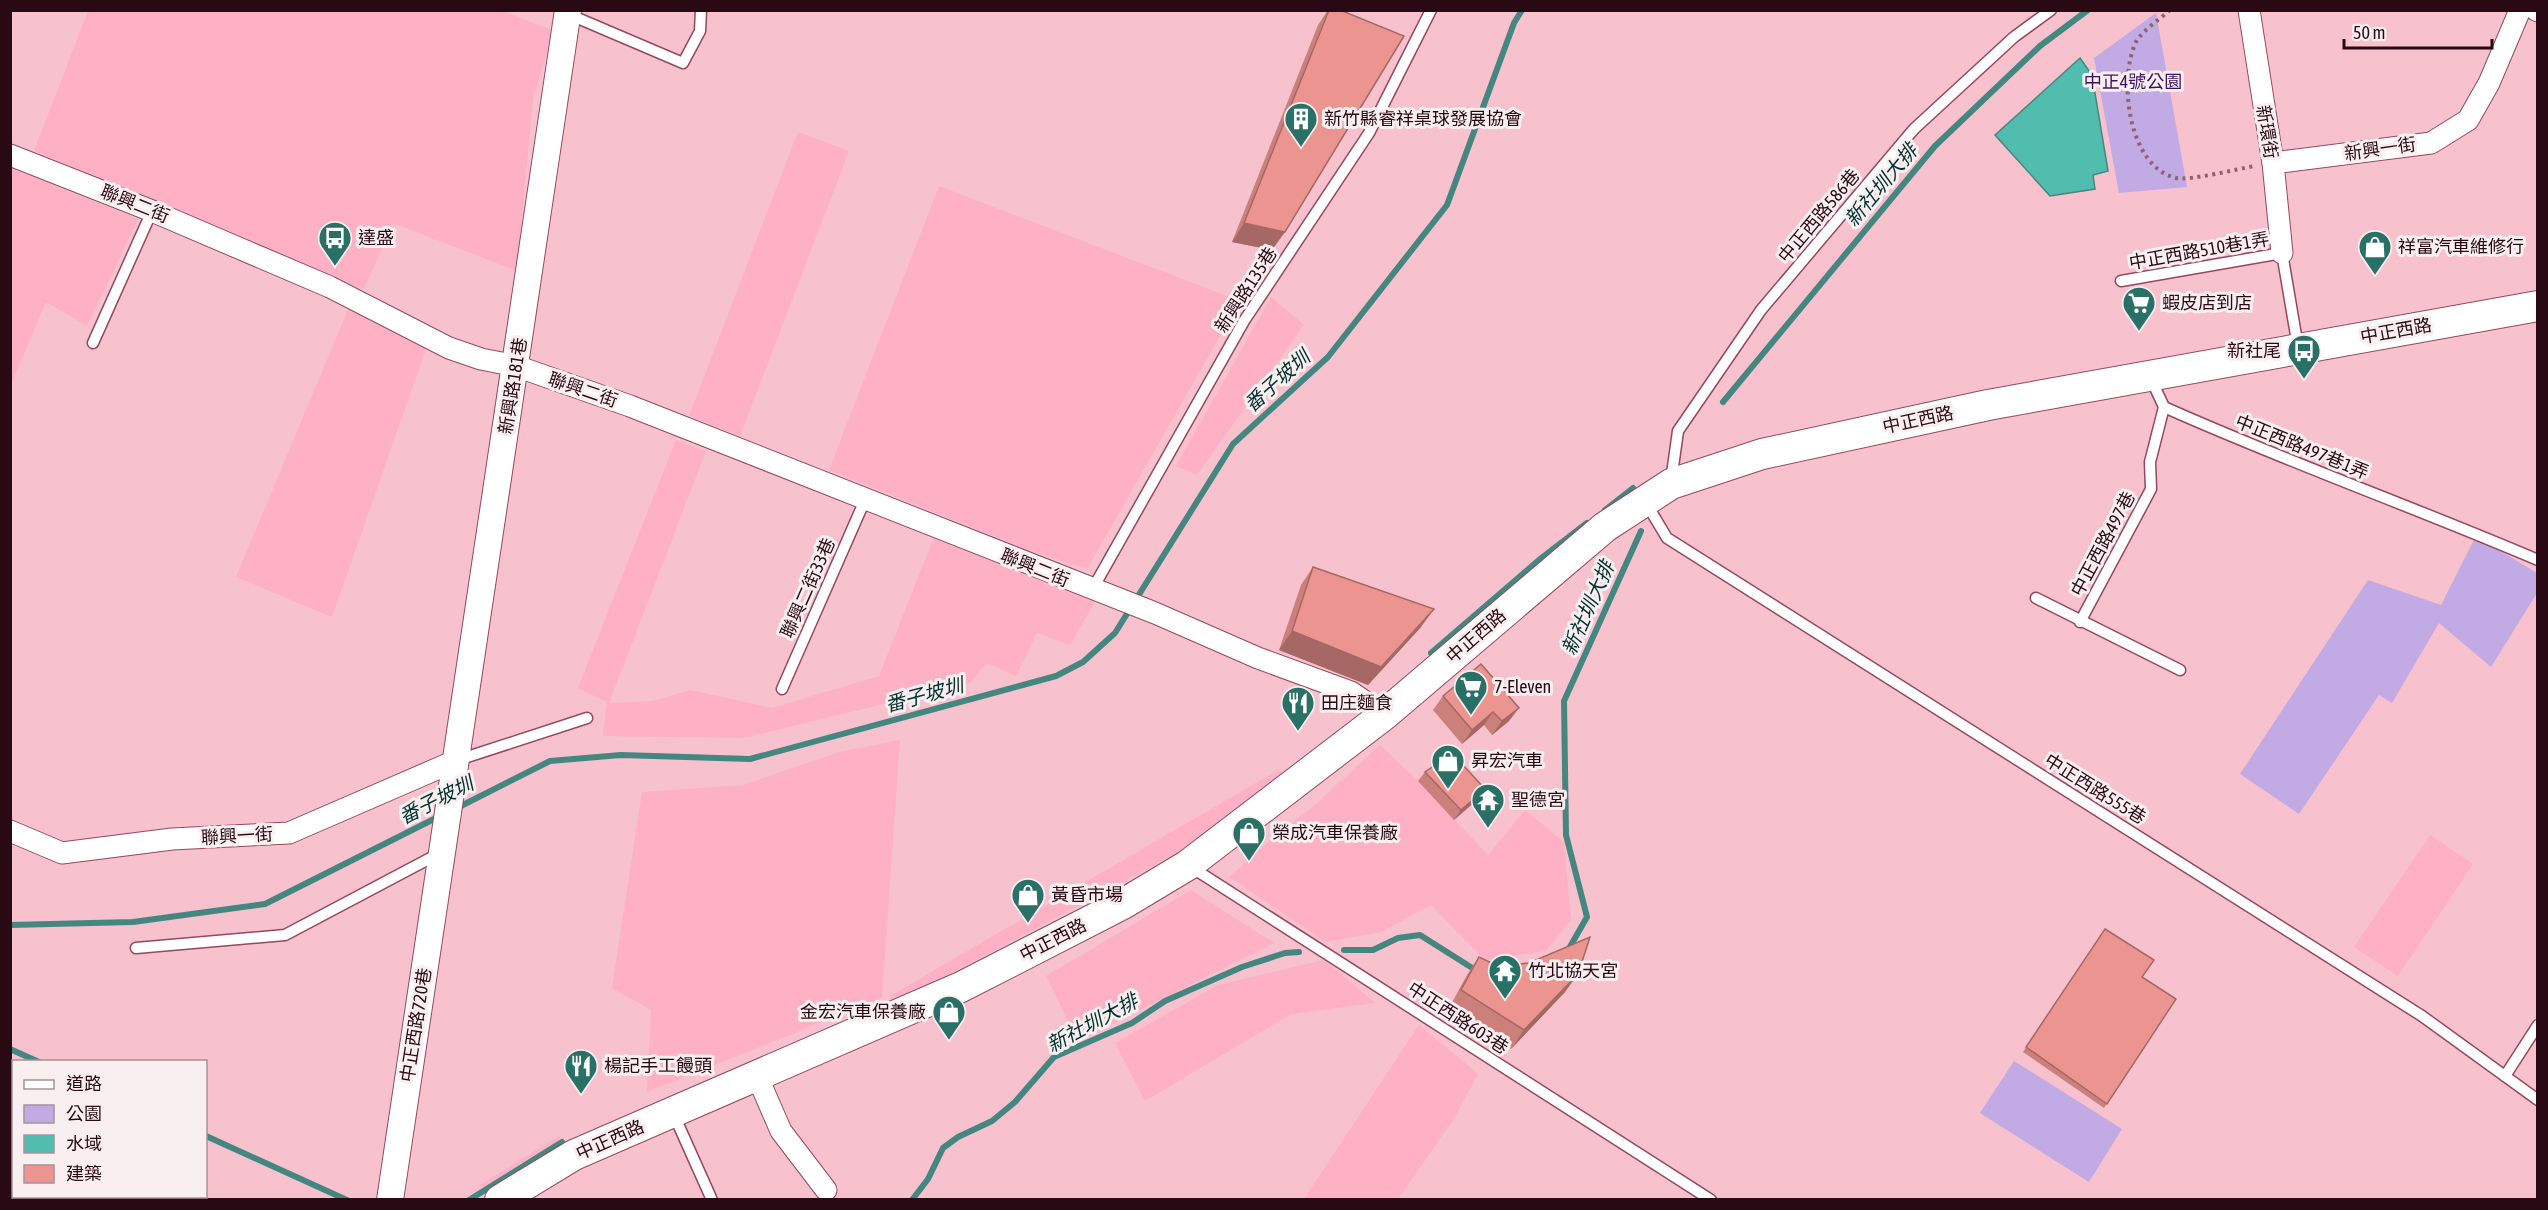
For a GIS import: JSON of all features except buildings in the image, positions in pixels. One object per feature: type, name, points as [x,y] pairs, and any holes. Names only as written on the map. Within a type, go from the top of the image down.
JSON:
[{"type":"main road","name":"中正西路","points":[[500,1200],[573,1155],[961,987],[1124,904],[1188,865],[1384,715],[1570,555],[1644,500],[1671,484],[1762,454],[1988,405],[2538,306]]},
{"type":"street","name":"新環街","points":[[2249,10],[2273,164],[2282,254]]},
{"type":"street","name":"新興一街","points":[[2273,164],[2431,142],[2468,120],[2489,83],[2520,10]]},
{"type":"street","name":"新興路181巷","points":[[443,851],[454,761],[516,366],[568,12]]},
{"type":"street","name":"聯興二街","points":[[10,155],[152,211],[330,287],[449,348],[481,359],[516,366],[630,406],[1092,591],[1155,613],[1258,658],[1351,692],[1384,715]]},
{"type":"street","name":"聯興一街","points":[[10,831],[62,853],[172,838],[290,833],[454,761]]},
{"type":"street","name":"中正西路720巷","points":[[390,1200],[443,851]]},
{"type":"street","points":[[756,1077],[781,1131],[826,1190]]},
{"type":"lane","points":[[568,12],[683,63],[700,32],[701,10]]},
{"type":"lane","name":"新興路135巷","points":[[1092,591],[1244,321],[1369,133],[1408,42],[1431,10]]},
{"type":"lane","name":"中正西路586巷","points":[[1671,484],[1678,431],[1761,310],[1914,129],[2014,37],[2051,10]]},
{"type":"lane","points":[[93,343],[152,211]]},
{"type":"lane","points":[[2282,254],[2298,348]]},
{"type":"lane","name":"中正西路510巷1弄","points":[[2121,281],[2282,254]]},
{"type":"lane","points":[[2150,376],[2164,407]]},
{"type":"lane","name":"中正西路497巷1弄","points":[[2164,407],[2329,477],[2429,513],[2538,560]]},
{"type":"lane","name":"中正西路497巷","points":[[2080,622],[2151,489],[2150,462],[2164,407]]},
{"type":"lane","name":"聯興二街33巷","points":[[782,689],[865,500]]},
{"type":"lane","name":"中正西路555巷","points":[[1644,500],[1667,538],[2422,1016],[2538,1100]]},
{"type":"lane","points":[[2036,598],[2180,670]]},
{"type":"lane","points":[[454,761],[587,718]]},
{"type":"lane","points":[[136,948],[285,934],[443,851]]},
{"type":"lane","name":"中正西路603巷","points":[[1188,865],[1711,1200]]},
{"type":"lane","points":[[2505,1076],[2538,1025]]},
{"type":"lane","points":[[673,1113],[712,1200]]},
{"type":"path","points":[[2170,10],[2137,41],[2130,71],[2130,119],[2137,141],[2151,165],[2177,178],[2273,164]]},
{"type":"shaded area","points":[[500,10],[554,31],[533,98],[517,271],[393,223],[364,289],[34,151],[88,11]]},
{"type":"shaded area","points":[[798,132],[849,151],[740,436],[689,416]]},
{"type":"shaded area","points":[[11,168],[138,219],[87,326],[46,302],[11,384]]},
{"type":"shaded area","points":[[939,186],[1240,301],[1087,569],[1026,549],[829,470]]},
{"type":"shaded area","points":[[1271,297],[1304,325],[1197,475],[1176,466]]},
{"type":"shaded area","points":[[350,305],[429,340],[332,617],[236,577]]},
{"type":"shaded area","points":[[676,440],[706,451],[609,703],[653,701],[690,690],[772,708],[879,676],[934,537],[1096,600],[1070,645],[1037,633],[1016,676],[987,663],[970,683],[743,738],[603,736],[607,702],[578,688]]},
{"type":"shaded area","points":[[900,740],[882,998],[647,1092],[651,1010],[612,988],[642,792],[743,785],[839,752]]},
{"type":"shaded area","points":[[1380,745],[1418,781],[1488,855],[1525,810],[1564,842],[1571,921],[1545,951],[1485,960],[1431,905],[1381,932],[1326,942],[1229,877],[1279,832],[1315,805]]},
{"type":"shaded area","name":"黃昏市場","points":[[1278,770],[1287,774],[1179,852],[893,1004],[890,996]]},
{"type":"shaded area","points":[[2430,835],[2473,864],[2398,976],[2354,947]]},
{"type":"shaded area","points":[[1191,890],[1274,943],[1078,1041],[1046,976]]},
{"type":"shaded area","points":[[1324,960],[1375,1003],[1291,1014],[1145,1101],[1115,1043],[1218,985]]},
{"type":"shaded area","points":[[1419,1025],[1478,1074],[1453,1120],[1398,1199],[1304,1199]]},
{"type":"shaded area","points":[[559,1136],[563,1147],[493,1189],[478,1186]]},
{"type":"green space","name":"中正4號公園","points":[[2156,13],[2187,187],[2119,193],[2094,58]]},
{"type":"green space","points":[[2476,536],[2537,573],[2537,593],[2491,667],[2439,623],[2392,703],[2379,695],[2299,814],[2240,774],[2368,580],[2441,605]]},
{"type":"green space","points":[[2014,1061],[2122,1129],[2089,1182],[1980,1113]]},
{"type":"water","points":[[2080,58],[2092,75],[2108,171],[2093,175],[2095,189],[2050,196],[1995,135]]},
{"type":"waterway","name":"番子坡圳","points":[[457,808],[550,761],[621,755],[750,759],[1056,676],[1083,662],[1115,633],[1233,444],[1328,357],[1447,205],[1514,23],[1522,10]]},
{"type":"waterway","name":"新社圳大排","points":[[1723,402],[1935,146],[2040,46],[2088,10]]},
{"type":"waterway","points":[[1605,510],[1633,488]]},
{"type":"waterway","points":[[1431,653],[1539,560],[1587,523]]},
{"type":"waterway","name":"新社圳大排","points":[[1567,952],[1587,917],[1566,835],[1564,701],[1641,531]]},
{"type":"waterway","name":"番子坡圳","points":[[10,925],[133,922],[265,904],[440,816]]},
{"type":"waterway","name":"新社圳大排","points":[[1344,950],[1373,950],[1398,938],[1420,935],[1477,971]]},
{"type":"waterway","name":"新社圳大排","points":[[912,1200],[928,1179],[943,1148],[958,1137],[992,1121],[1015,1102],[1054,1057],[1132,1023],[1165,1001],[1242,967],[1285,953],[1299,952]]},
{"type":"waterway","points":[[10,1049],[35,1060]]},
{"type":"waterway","points":[[207,1136],[347,1200]]},
{"type":"waterway","points":[[469,1200],[562,1142]]},
{"type":"place","name":"新竹縣睿祥桌球發展協會","points":[[1301,148]]},
{"type":"place","name":"達盛","points":[[335,267]]},
{"type":"place","name":"祥富汽車維修行","points":[[2375,276]]},
{"type":"place","name":"蝦皮店到店","points":[[2139,332]]},
{"type":"place","name":"新社尾","points":[[2304,380]]},
{"type":"place","name":"7-Eleven","points":[[1471,716]]},
{"type":"place","name":"田庄麵食","points":[[1298,732]]},
{"type":"place","name":"昇宏汽車","points":[[1448,790]]},
{"type":"place","name":"聖德宮","points":[[1488,829]]},
{"type":"place","name":"榮成汽車保養廠","points":[[1249,862]]},
{"type":"place","name":"黃昏市場","points":[[1028,924]]},
{"type":"place","name":"竹北協天宮","points":[[1505,1000]]},
{"type":"place","name":"金宏汽車保養廠","points":[[949,1041]]},
{"type":"place","name":"楊記手工饅頭","points":[[581,1095]]}]
